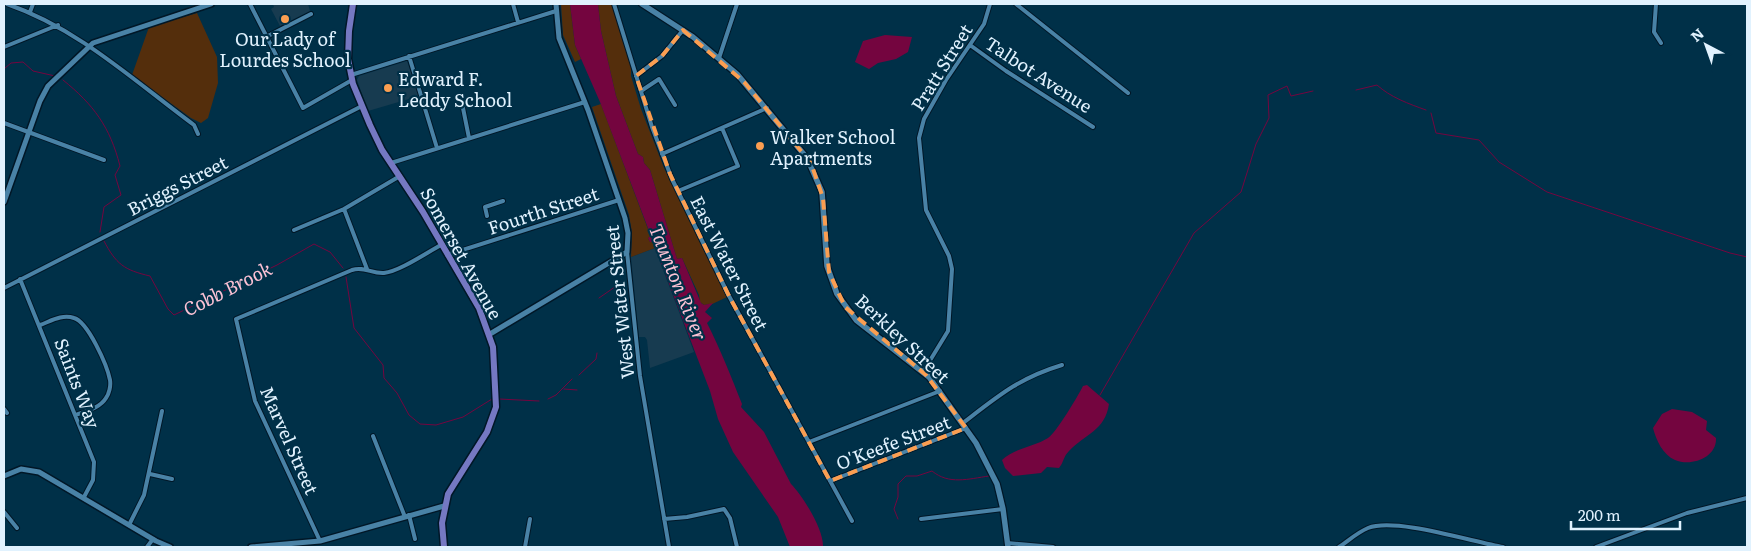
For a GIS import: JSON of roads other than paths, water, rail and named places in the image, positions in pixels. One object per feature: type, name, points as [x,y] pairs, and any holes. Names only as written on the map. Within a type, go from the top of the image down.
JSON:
[{"type":"main road","name":"Somerset Avenue","points":[[353,4],[348,50],[352,77],[362,106],[376,139],[479,308],[490,334],[495,362],[496,398],[487,432],[453,483],[444,506],[442,523],[444,547]]},
{"type":"main road","name":"Berkley Street","points":[[642,4],[683,30],[742,79],[807,158],[818,180],[823,198],[827,266],[839,298],[856,320],[924,372],[940,391],[964,426],[990,467],[1003,509],[1007,545]]},
{"type":"street","points":[[6,4],[30,12],[58,25],[90,46],[194,125],[198,134]]},
{"type":"street","points":[[30,12],[34,4]]},
{"type":"street","points":[[4,202],[44,92],[90,46],[97,41],[210,4]]},
{"type":"street","points":[[250,4],[303,108],[352,77],[409,56],[556,11]]},
{"type":"street","points":[[513,4],[518,22]]},
{"type":"street","name":"West Water Street","points":[[556,4],[559,38],[585,102],[628,229],[627,252],[640,376],[669,547]]},
{"type":"street","name":"East Water Street","points":[[614,4],[662,154],[678,191],[729,296],[852,521]]},
{"type":"street","points":[[719,58],[737,4]]},
{"type":"street","name":"Pratt Street","points":[[924,372],[948,332],[952,269],[949,256],[926,210],[918,138],[930,109],[984,24],[990,4]]},
{"type":"street","points":[[1016,4],[1128,93]]},
{"type":"street","points":[[1656,4],[1654,32],[1660,43]]},
{"type":"street","points":[[266,37],[311,14]]},
{"type":"street","points":[[4,47],[58,25]]},
{"type":"street","points":[[636,76],[662,56],[683,30]]},
{"type":"street","name":"Talbot Avenue","points":[[970,45],[1006,71],[1093,127]]},
{"type":"street","points":[[409,56],[437,148]]},
{"type":"street","points":[[641,91],[659,79],[675,105]]},
{"type":"street","points":[[390,163],[585,102]]},
{"type":"street","points":[[462,103],[469,138]]},
{"type":"street","name":"Briggs Street","points":[[4,288],[362,106]]},
{"type":"street","points":[[662,154],[767,108]]},
{"type":"street","points":[[4,124],[104,160]]},
{"type":"street","points":[[678,191],[738,166],[722,128]]},
{"type":"street","points":[[294,230],[344,209],[400,176]]},
{"type":"street","name":"Fourth Street","points":[[447,255],[619,200]]},
{"type":"street","points":[[487,216],[485,207],[503,201]]},
{"type":"street","points":[[344,209],[367,269],[387,272],[441,245]]},
{"type":"street","points":[[490,334],[627,252]]},
{"type":"street","name":"Marvel Street","points":[[320,541],[256,401],[236,319],[352,270],[367,269]]},
{"type":"street","name":"Saints Way","points":[[20,279],[76,415],[95,467],[93,480],[84,497]]},
{"type":"street","points":[[40,325],[63,317],[79,320],[88,330],[107,370],[110,385],[107,397],[99,405],[76,415]]},
{"type":"street","name":"O'Keefe Street","points":[[830,481],[964,426],[1020,380],[1062,364]]},
{"type":"street","points":[[809,442],[940,391]]},
{"type":"street","points":[[129,525],[144,495],[162,411]]},
{"type":"street","points":[[373,436],[415,539]]},
{"type":"street","points":[[4,476],[16,470],[30,469],[46,475],[153,539],[170,547]]},
{"type":"street","points":[[150,474],[172,479]]},
{"type":"street","points":[[1596,547],[1687,513],[1747,498]]},
{"type":"street","points":[[250,547],[314,545],[320,541],[444,506]]},
{"type":"street","points":[[664,518],[687,517],[724,509],[730,518],[737,547]]},
{"type":"street","points":[[921,519],[1003,509]]},
{"type":"street","points":[[4,512],[16,528]]},
{"type":"street","points":[[525,547],[530,519]]},
{"type":"street","points":[[1339,547],[1365,529],[1384,525],[1450,534],[1501,547]]},
{"type":"street","points":[[147,547],[153,539]]},
{"type":"street","points":[[152,547],[153,539]]},
{"type":"street","points":[[1007,545],[1053,547]]},
{"type":"water","name":"Taunton River","points":[[570,4],[598,4],[601,31],[616,96],[638,154],[643,157],[644,163],[650,170],[677,259],[682,258],[701,303],[704,305],[713,303],[705,312],[712,318],[707,323],[734,383],[742,404],[741,407],[764,432],[791,484],[812,513],[820,531],[823,547],[790,547],[778,517],[733,452],[718,419],[710,391],[653,242],[650,242],[648,238],[651,236],[600,102],[575,45]]},
{"type":"water","points":[[885,35],[912,37],[908,52],[896,59],[878,63],[869,69],[855,62],[863,41]]},
{"type":"water","points":[[1087,385],[1109,404],[1107,413],[1099,426],[1069,451],[1059,468],[1047,467],[1041,473],[1013,476],[1005,468],[1002,460],[1018,450],[1037,444],[1052,435],[1083,386]]},
{"type":"water","points":[[1672,409],[1692,412],[1707,421],[1706,430],[1716,438],[1715,445],[1708,456],[1695,461],[1681,462],[1667,455],[1658,442],[1653,428],[1662,414]]},
{"type":"waterway","name":"Cobb Brook","points":[[4,69],[11,63],[23,62],[33,71],[55,76]]},
{"type":"waterway","name":"Cobb Brook","points":[[63,80],[84,98],[106,128],[120,166],[115,175],[121,195],[104,207],[100,232]]},
{"type":"waterway","points":[[1356,90],[1377,85],[1394,97],[1426,110]]},
{"type":"waterway","points":[[1100,395],[1194,233],[1241,192],[1256,144],[1269,118],[1268,95],[1287,86],[1291,96],[1313,91]]},
{"type":"waterway","points":[[1431,113],[1436,133],[1479,140],[1499,162],[1547,192],[1747,257]]},
{"type":"waterway","name":"Cobb Brook","points":[[104,241],[117,261],[122,265],[150,276],[168,309],[174,315],[277,265],[314,244],[330,252],[343,268]]},
{"type":"waterway","name":"Cobb Brook","points":[[346,277],[354,328],[383,365],[384,378],[397,393],[409,415],[420,424],[436,425],[463,417],[492,399]]},
{"type":"waterway","name":"Cobb Brook","points":[[599,298],[622,282]]},
{"type":"waterway","name":"Cobb Brook","points":[[579,375],[596,359],[597,353]]},
{"type":"waterway","name":"Cobb Brook","points":[[548,399],[556,395],[572,379]]},
{"type":"waterway","points":[[564,389],[577,390]]},
{"type":"waterway","name":"Cobb Brook","points":[[499,399],[539,401]]},
{"type":"waterway","points":[[898,519],[894,509],[898,497],[898,484],[906,476],[917,476],[932,471],[952,480],[989,476]]},
{"type":"place","name":"Our Lady of Lourdes School","points":[[285,19]]},
{"type":"place","name":"Edward F. Leddy School","points":[[388,88]]},
{"type":"place","name":"Walker School Apartments","points":[[760,146]]}]
